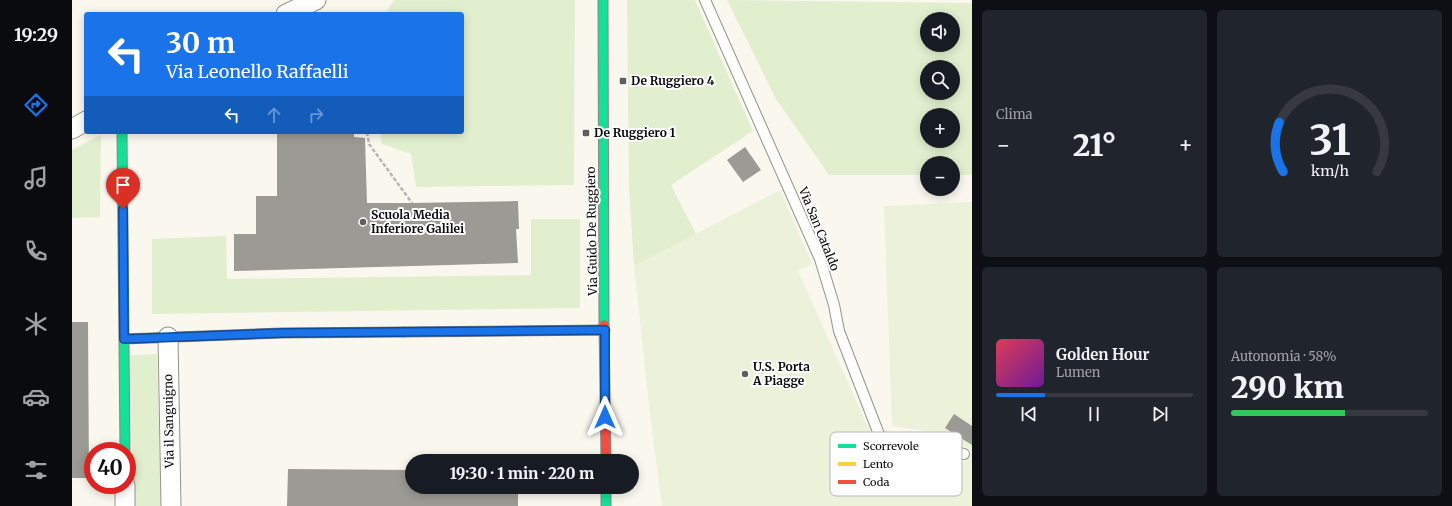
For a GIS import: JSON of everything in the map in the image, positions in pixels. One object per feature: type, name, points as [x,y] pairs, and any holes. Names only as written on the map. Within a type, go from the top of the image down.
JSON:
[{"type":"street","points":[[290,12],[316,0]]},
{"type":"street","name":"Via Guido De Ruggiero","points":[[603,0],[603,210],[606,454]]},
{"type":"street","points":[[72,129],[84,122]]},
{"type":"street","points":[[122,134],[125,442]]},
{"type":"street","points":[[124,339],[282,333],[605,330]]},
{"type":"street","name":"Via il Sanguigno","points":[[168,337],[171,506]]},
{"type":"street","points":[[125,494],[125,506]]},
{"type":"street","points":[[606,494],[606,506]]},
{"type":"lane","name":"Via San Cataldo","points":[[705,0],[820,259],[834,305],[839,331],[878,432]]},
{"type":"path","points":[[367,134],[369,144],[412,204]]},
{"type":"green space","points":[[394,0],[575,0],[574,185],[416,187],[411,154],[382,144],[380,134],[464,134],[464,12],[386,12]]},
{"type":"green space","points":[[627,0],[695,0],[753,131],[671,185],[696,234],[634,266],[629,189]]},
{"type":"green space","points":[[727,0],[972,3],[972,175],[960,175],[960,156],[920,156],[920,175],[829,175],[776,99]]},
{"type":"green space","points":[[101,135],[100,217],[72,218],[72,150]]},
{"type":"green space","name":"U.S. Porta A Piagge","points":[[780,190],[812,264],[798,271],[870,432],[830,432],[830,496],[962,496],[962,463],[965,462],[972,452],[972,506],[662,506],[650,415],[634,266]]},
{"type":"green space","points":[[972,202],[972,451],[962,445],[962,432],[933,432],[892,426],[884,206]]},
{"type":"green space","points":[[531,219],[580,219],[580,308],[152,314],[152,239],[226,236],[227,279],[531,275]]},
{"type":"green space","points":[[157,354],[161,506],[133,506],[133,494],[136,494],[136,442],[132,442],[130,355]]},
{"type":"building","points":[[277,134],[354,134],[354,137],[365,138],[367,203],[518,201],[519,229],[516,229],[518,263],[234,271],[234,234],[256,234],[256,196],[277,196]]},
{"type":"building","points":[[745,147],[761,170],[743,182],[727,160]]},
{"type":"building","points":[[72,322],[88,322],[89,442],[84,442],[84,478],[72,478]]},
{"type":"building","points":[[954,414],[972,426],[972,445],[962,439],[962,432],[951,432],[945,428]]},
{"type":"building","points":[[288,469],[405,470],[405,494],[518,494],[518,506],[287,506]]},
{"type":"traffic: fast","points":[[603,0],[604,325]]},
{"type":"traffic: fast","points":[[122,134],[125,442]]},
{"type":"traffic: fast","points":[[124,339],[282,333],[404,332]]},
{"type":"traffic: fast","points":[[606,494],[606,506]]},
{"type":"traffic: slow","points":[[404,332],[605,330]]},
{"type":"traffic: jam","points":[[604,325],[606,454]]},
{"type":"place","name":"De Ruggiero 4","points":[[623,81]]},
{"type":"place","name":"De Ruggiero 1","points":[[586,133]]},
{"type":"place","name":"Scuola Media Inferiore Galilei","points":[[363,222]]},
{"type":"place","name":"U.S. Porta A Piagge","points":[[745,374]]},
{"type":"route","points":[[123,209],[124,339],[282,333],[605,330],[605,417]]}]
